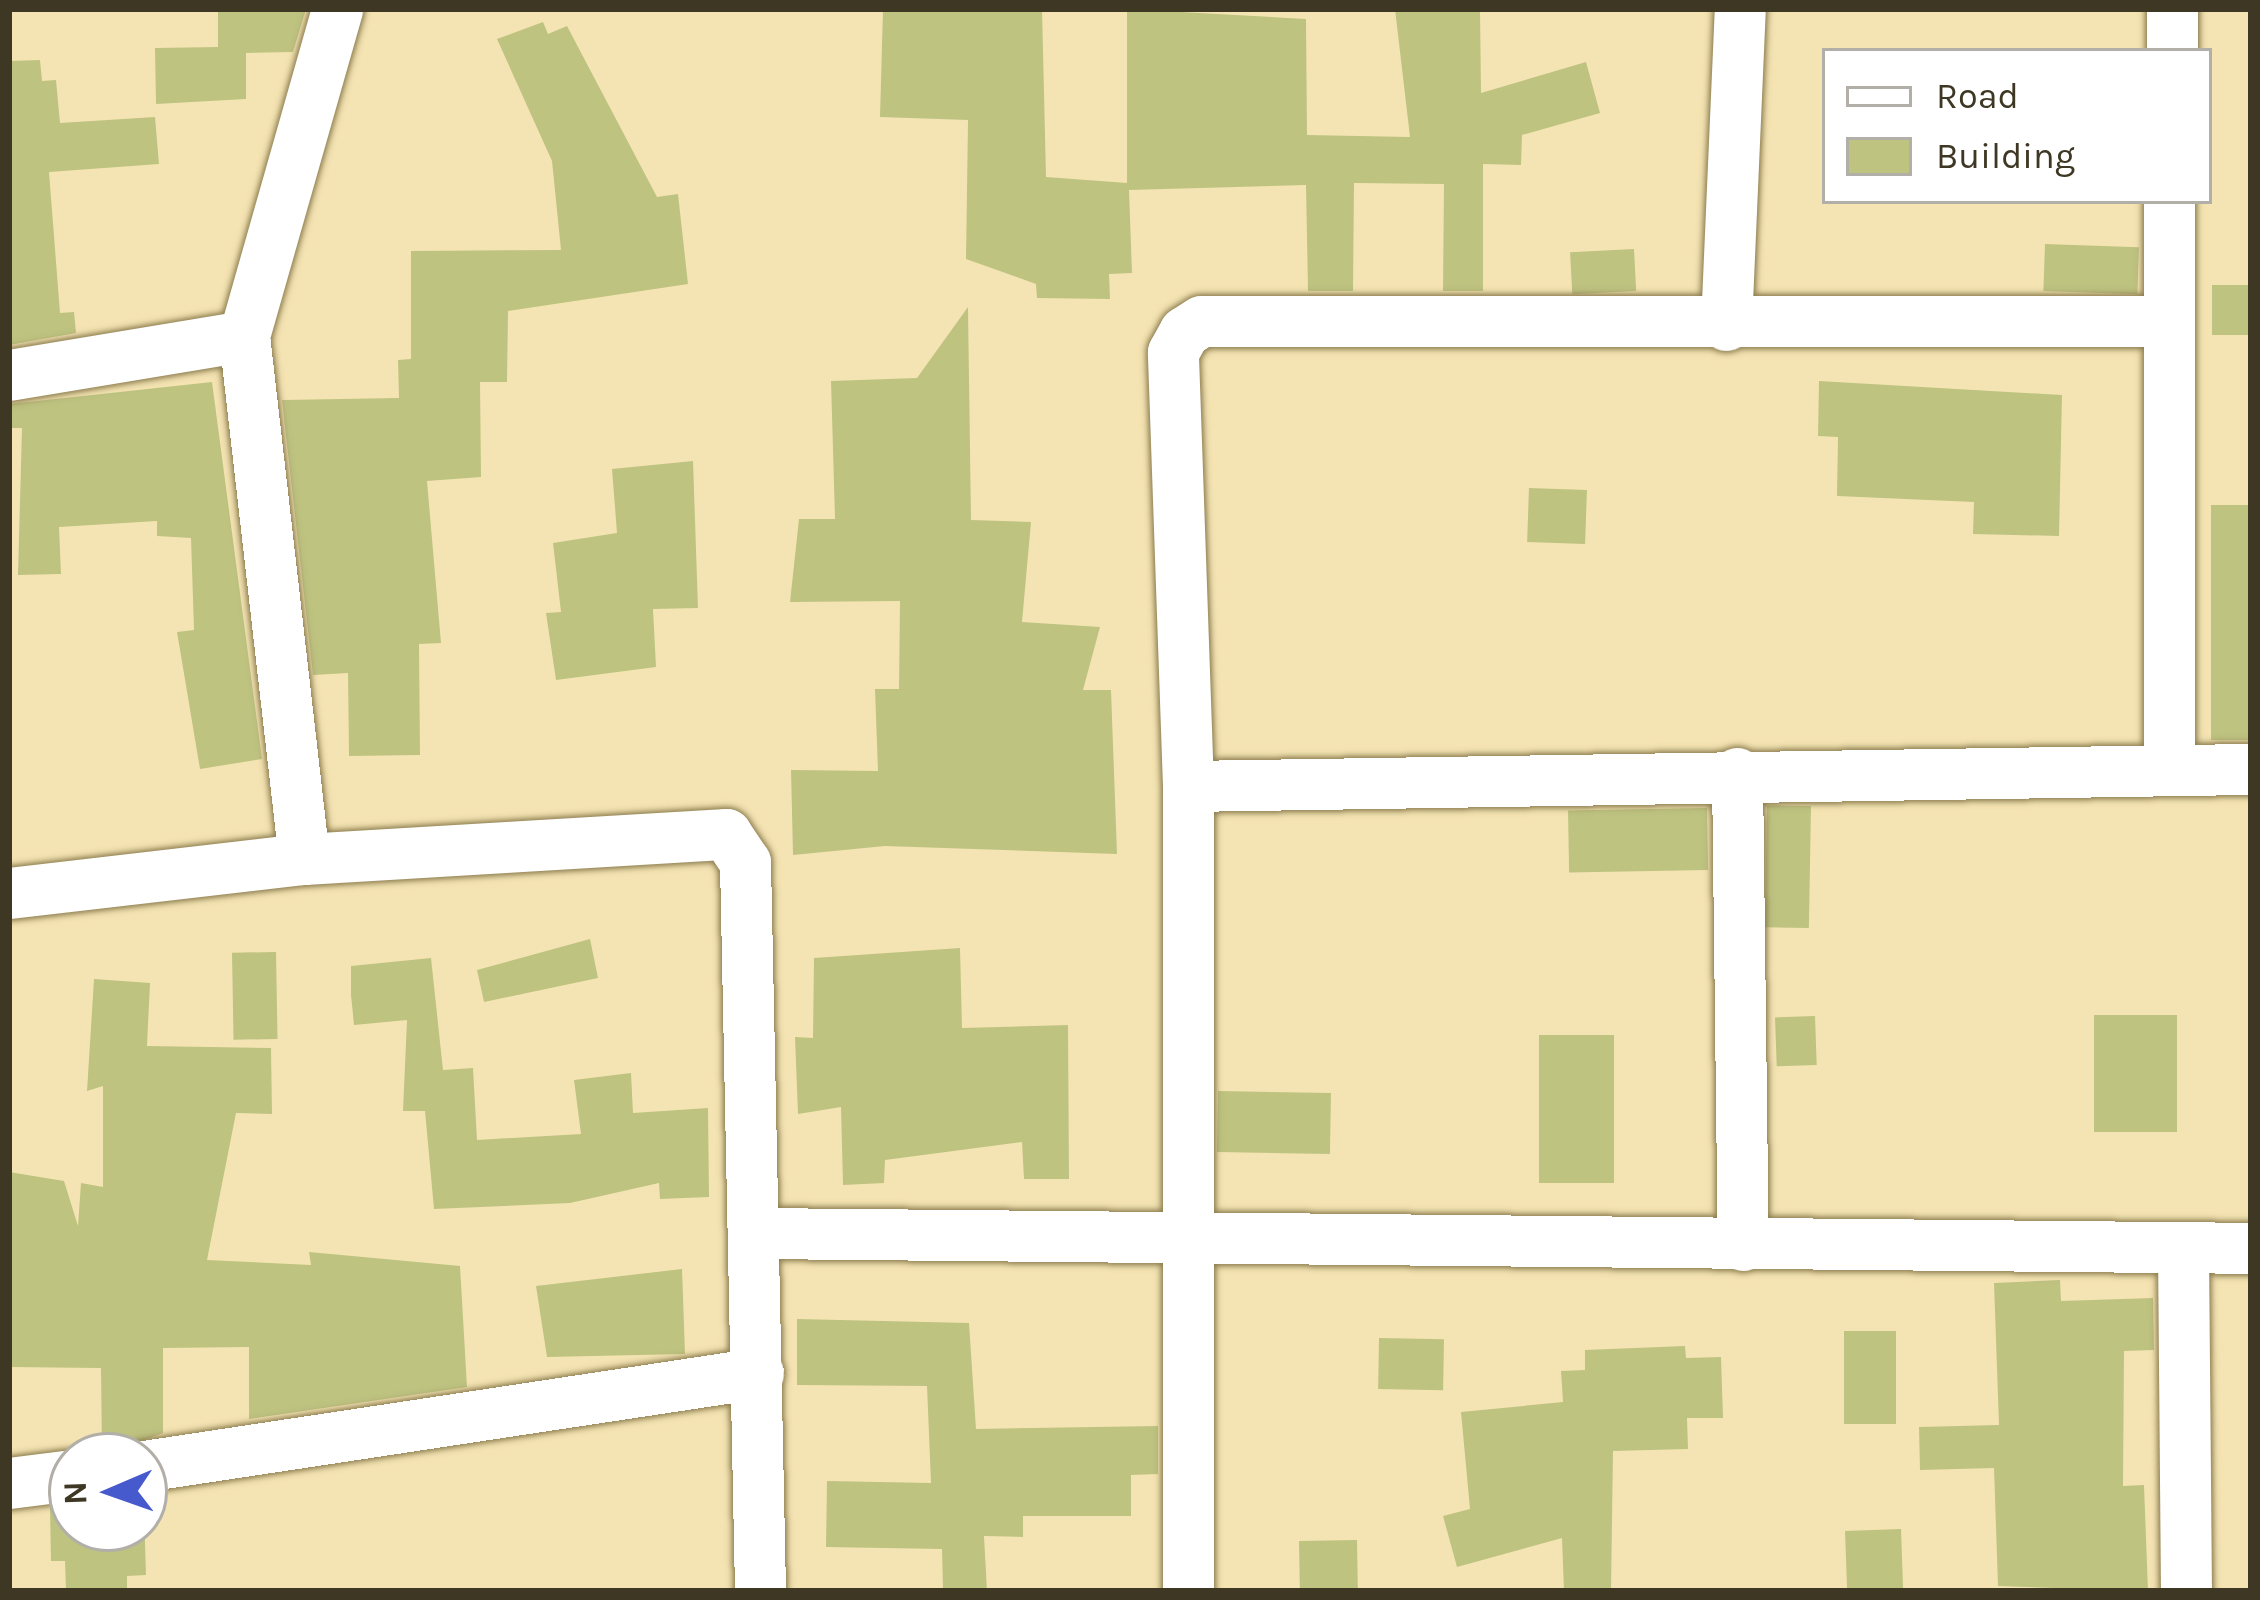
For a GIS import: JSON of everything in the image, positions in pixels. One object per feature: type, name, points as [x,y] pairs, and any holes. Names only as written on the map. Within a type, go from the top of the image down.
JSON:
[{"type":"street","points":[[304,859],[244,336],[337,9]]},
{"type":"street","points":[[1726,325],[1740,9]]},
{"type":"street","points":[[2172,9],[2172,48]]},
{"type":"street","points":[[2169,204],[2169,763]]},
{"type":"street","points":[[1189,1591],[1188,785],[1173,352],[1184,332],[1201,321],[2167,322]]},
{"type":"street","points":[[9,375],[244,336]]},
{"type":"street","points":[[1188,785],[2169,763],[2251,769]]},
{"type":"street","points":[[1737,773],[1743,1245]]},
{"type":"street","points":[[9,893],[304,859],[726,834],[745,862],[760,1591]]},
{"type":"street","points":[[756,1233],[2251,1248]]},
{"type":"street","points":[[2183,1250],[2186,1591]]},
{"type":"street","points":[[168,1462],[758,1373]]},
{"type":"street","points":[[9,1483],[48,1478]]},
{"type":"building","points":[[218,9],[306,9],[293,52],[246,53],[246,99],[156,104],[155,48],[218,47]]},
{"type":"building","points":[[883,9],[1042,9],[1046,177],[1127,183],[1127,9],[1306,19],[1307,135],[1410,137],[1395,9],[1480,9],[1481,93],[1586,62],[1600,113],[1522,135],[1521,165],[1483,164],[1483,291],[1443,291],[1444,184],[1354,183],[1353,291],[1308,291],[1306,185],[1129,190],[1132,273],[1109,274],[1110,299],[1037,298],[1036,284],[966,259],[968,120],[880,117]]},
{"type":"building","points":[[543,22],[548,34],[567,26],[657,197],[678,194],[688,284],[508,311],[507,382],[480,382],[481,477],[427,481],[441,643],[419,644],[420,755],[349,756],[348,673],[313,675],[282,400],[399,398],[398,360],[411,359],[411,251],[561,250],[552,161],[497,39]]},
{"type":"building","points":[[40,60],[42,81],[56,80],[60,123],[155,117],[159,164],[49,172],[60,313],[74,312],[76,333],[9,345],[9,61]]},
{"type":"building","points":[[2045,244],[2139,247],[2137,294],[2043,291]]},
{"type":"building","points":[[1634,249],[1636,291],[1572,294],[1570,252]]},
{"type":"building","points":[[2212,285],[2251,285],[2251,335],[2212,335]]},
{"type":"building","points":[[968,307],[971,520],[1031,522],[1022,622],[1100,627],[1083,690],[1111,690],[1117,854],[885,846],[793,855],[791,770],[878,771],[875,689],[899,689],[900,601],[790,602],[799,519],[835,519],[831,381],[917,378]]},
{"type":"building","points":[[1819,381],[2062,395],[2059,536],[1973,534],[1974,502],[1837,496],[1838,437],[1818,436]]},
{"type":"building","points":[[212,382],[262,759],[200,769],[177,632],[194,630],[191,538],[157,536],[157,521],[59,527],[61,574],[18,575],[22,428],[9,428],[9,404]]},
{"type":"building","points":[[693,461],[698,608],[653,609],[656,667],[556,680],[546,613],[561,612],[553,543],[617,533],[612,469]]},
{"type":"building","points":[[1529,488],[1587,490],[1585,544],[1527,542]]},
{"type":"building","points":[[2211,505],[2251,505],[2251,740],[2211,740]]},
{"type":"building","points":[[1767,805],[1811,806],[1809,928],[1765,927]]},
{"type":"building","points":[[1707,808],[1708,870],[1569,872],[1568,810]]},
{"type":"building","points":[[590,939],[598,978],[484,1002],[477,970]]},
{"type":"building","points":[[960,948],[962,1028],[1068,1025],[1069,1179],[1024,1179],[1022,1142],[885,1160],[884,1183],[843,1185],[841,1107],[798,1114],[795,1037],[813,1038],[814,958]]},
{"type":"building","points":[[276,952],[278,1039],[234,1040],[232,953]]},
{"type":"building","points":[[431,958],[443,1070],[473,1068],[477,1140],[581,1134],[574,1080],[631,1073],[633,1113],[708,1108],[709,1197],[660,1199],[659,1183],[570,1203],[434,1209],[425,1111],[403,1111],[407,1020],[354,1025],[351,995],[351,966]]},
{"type":"building","points":[[94,979],[150,983],[147,1046],[271,1048],[272,1114],[236,1113],[207,1260],[311,1265],[309,1252],[460,1266],[467,1387],[249,1419],[249,1347],[163,1348],[163,1432],[102,1432],[101,1368],[9,1367],[9,1172],[64,1181],[78,1226],[81,1183],[103,1187],[103,1086],[87,1091]]},
{"type":"building","points":[[2094,1015],[2177,1015],[2177,1132],[2094,1132]]},
{"type":"building","points":[[1815,1016],[1817,1065],[1777,1066],[1775,1017]]},
{"type":"building","points":[[1539,1035],[1614,1035],[1614,1183],[1539,1183]]},
{"type":"building","points":[[1218,1091],[1331,1093],[1330,1154],[1217,1152]]},
{"type":"building","points":[[682,1269],[685,1354],[547,1357],[536,1286]]},
{"type":"building","points":[[2060,1280],[2061,1301],[2153,1298],[2154,1350],[2124,1351],[2123,1486],[2144,1485],[2148,1591],[1998,1586],[1994,1468],[1920,1470],[1919,1427],[1999,1425],[1994,1283]]},
{"type":"building","points":[[797,1319],[969,1323],[976,1429],[1158,1426],[1158,1474],[1131,1475],[1131,1516],[1023,1516],[1023,1537],[984,1536],[987,1591],[943,1591],[942,1549],[826,1547],[827,1481],[931,1483],[927,1386],[797,1385]]},
{"type":"building","points":[[1844,1331],[1896,1331],[1896,1424],[1844,1424]]},
{"type":"building","points":[[1379,1338],[1444,1339],[1443,1390],[1378,1389]]},
{"type":"building","points":[[1685,1346],[1686,1358],[1721,1357],[1723,1418],[1687,1418],[1688,1449],[1613,1451],[1611,1591],[1564,1591],[1562,1538],[1457,1567],[1443,1516],[1470,1509],[1461,1412],[1563,1402],[1561,1371],[1585,1370],[1585,1350]]},
{"type":"building","points":[[1901,1529],[1903,1591],[1847,1591],[1845,1531]]},
{"type":"building","points":[[1357,1540],[1358,1591],[1300,1591],[1299,1541]]},
{"type":"building","points":[[51,1552],[145,1552],[146,1575],[127,1576],[127,1591],[66,1591],[65,1561],[51,1561]]}]
